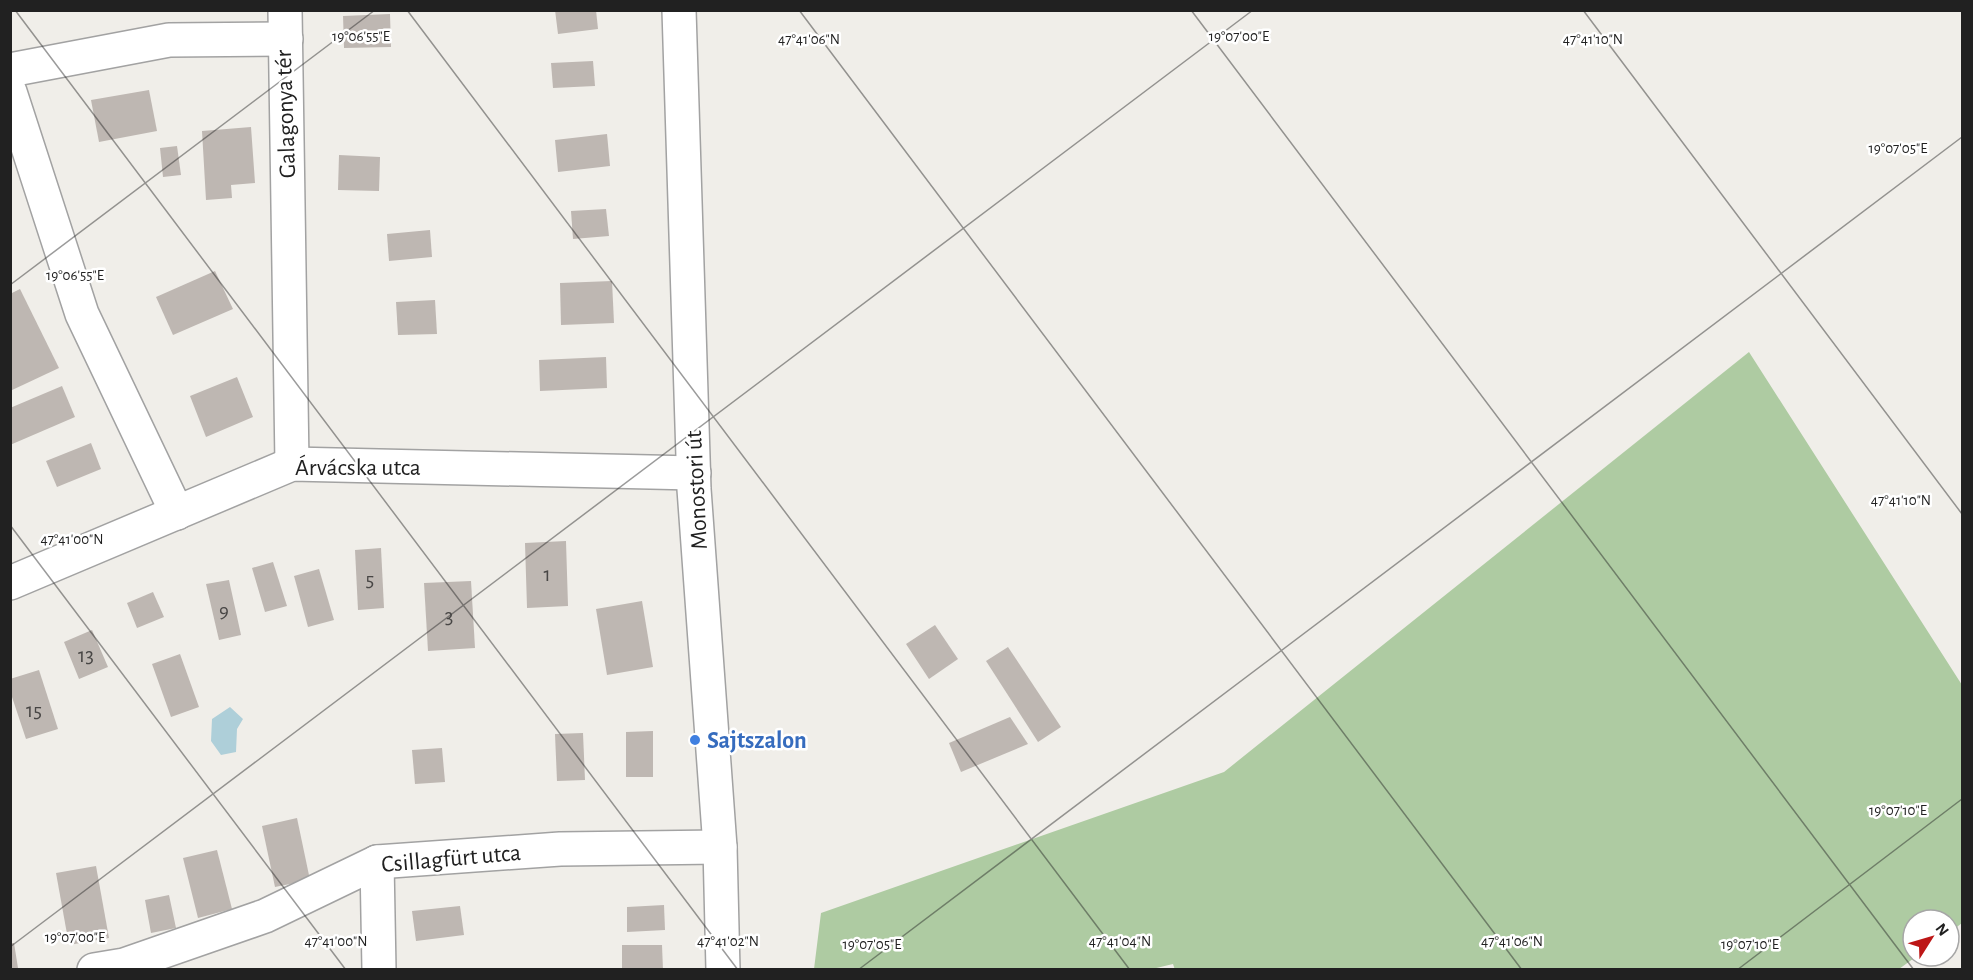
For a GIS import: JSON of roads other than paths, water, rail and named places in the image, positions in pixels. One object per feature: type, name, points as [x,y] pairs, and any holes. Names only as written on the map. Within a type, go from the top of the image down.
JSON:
[{"type":"street","name":"Monostori út","points":[[679,10],[694,472],[720,847],[723,969]]},
{"type":"street","name":"Galagonya tér","points":[[10,70],[169,40],[285,25],[292,464]]},
{"type":"street","points":[[10,92],[82,314],[177,513]]},
{"type":"street","name":"Árvácska utca","points":[[10,583],[292,464],[694,472]]},
{"type":"street","name":"Csillagfürt utca","points":[[94,969],[124,965],[265,916],[377,862],[560,849],[720,847]]},
{"type":"street","points":[[377,862],[379,969]]},
{"type":"water","points":[[230,707],[243,719],[237,729],[236,752],[221,755],[211,741],[212,719]]},
{"type":"place","name":"Sajtszalon","points":[[695,740]]}]
